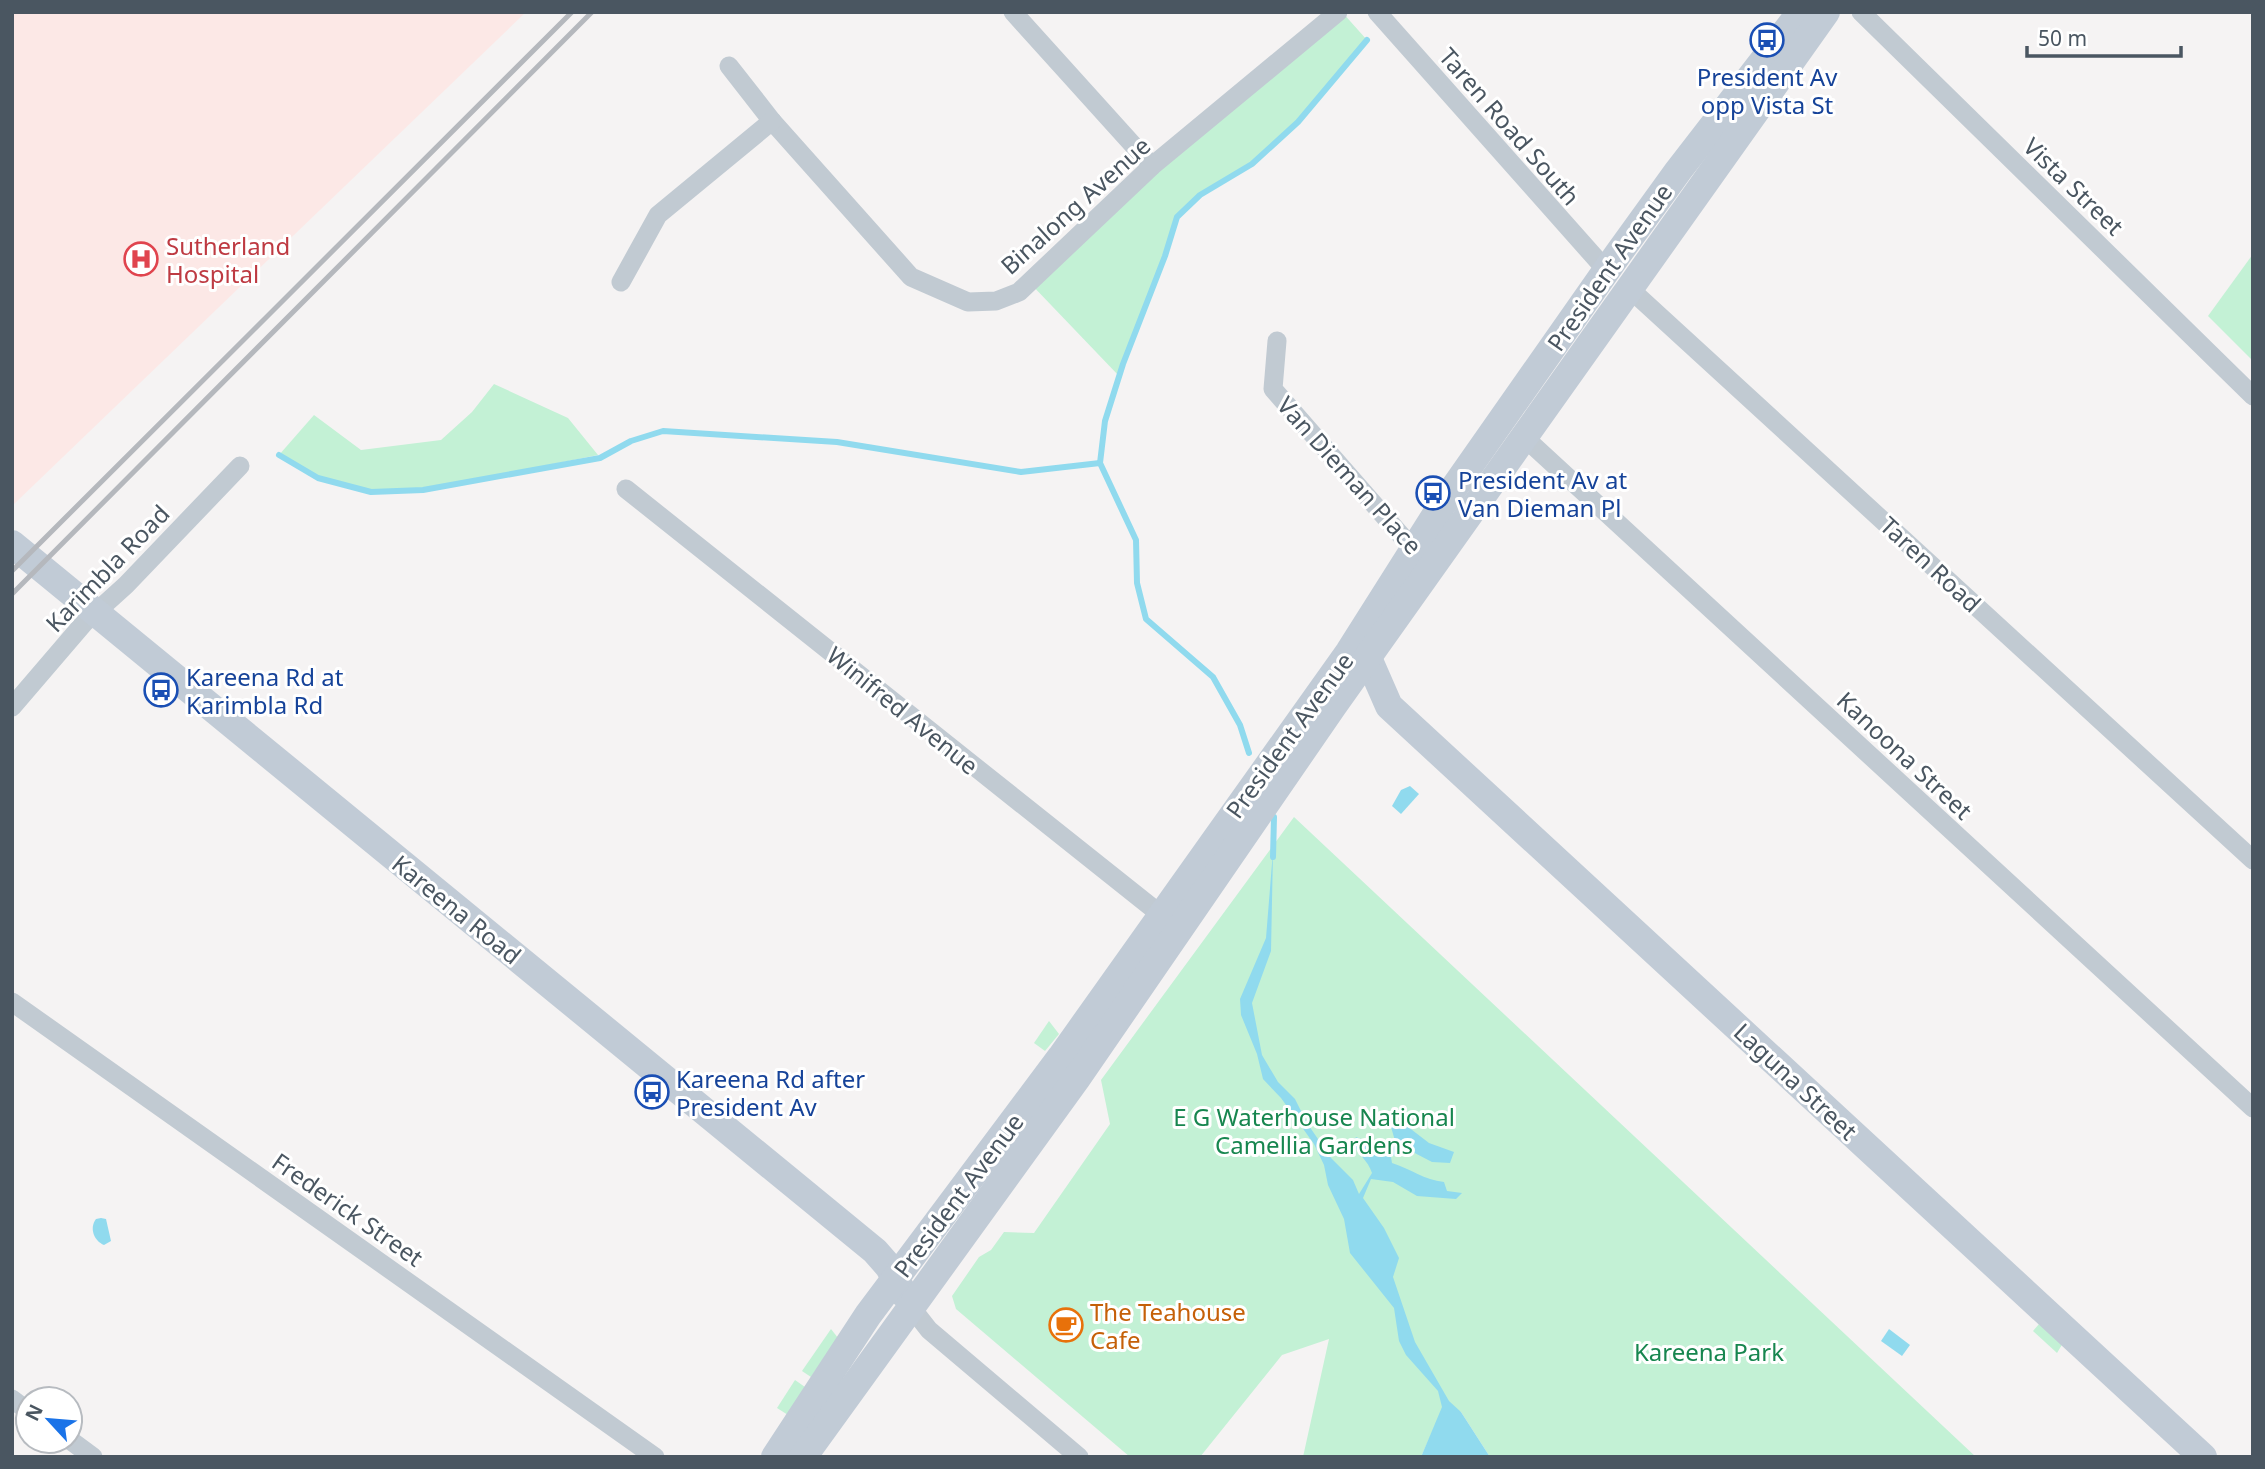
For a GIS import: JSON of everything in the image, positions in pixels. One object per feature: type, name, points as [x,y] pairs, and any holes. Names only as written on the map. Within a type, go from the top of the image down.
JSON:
[{"type":"main road","name":"President Avenue","points":[[775,1457],[818,1388],[895,1279],[1023,1109],[1171,922],[1368,658],[1423,557],[1606,271],[1678,171],[1801,12]]},
{"type":"main road","name":"President Avenue","points":[[803,1457],[911,1307],[1364,630],[1524,437],[1826,12]]},
{"type":"main road","name":"Taren Road","points":[[1606,271],[1630,289]]},
{"type":"main road","name":"Kareena Road","points":[[12,544],[864,1242],[885,1261],[911,1307]]},
{"type":"main road","name":"Laguna Street","points":[[1368,658],[1389,706],[2203,1457]]},
{"type":"main road","points":[[1333,706],[1362,702],[1389,706]]},
{"type":"street","points":[[1013,12],[1152,166]]},
{"type":"street","name":"Binalong Avenue","points":[[729,66],[772,121],[911,278],[968,302],[996,301],[1018,292],[1152,166],[1338,12]]},
{"type":"street","name":"Taren Road South","points":[[1377,12],[1606,271]]},
{"type":"street","name":"Vista Street","points":[[1860,12],[2253,396]]},
{"type":"street","points":[[621,282],[658,215],[772,121]]},
{"type":"street","name":"Taren Road","points":[[1630,289],[2253,860]]},
{"type":"street","name":"Van Dieman Place","points":[[1277,341],[1273,389],[1423,557]]},
{"type":"street","name":"Kanoona Street","points":[[1524,437],[2253,1108]]},
{"type":"street","name":"Karimbla Road","points":[[12,707],[95,613],[126,585],[240,466]]},
{"type":"street","name":"Winifred Avenue","points":[[626,489],[1171,922]]},
{"type":"street","name":"Frederick Street","points":[[12,1002],[655,1457]]},
{"type":"street","points":[[911,1307],[935,1335],[1079,1457]]},
{"type":"shaded area","name":"Sutherland Hospital","points":[[12,12],[526,12],[12,506]]},
{"type":"green space","points":[[1342,12],[1367,40],[1298,123],[1252,164],[1200,195],[1177,217],[1119,376],[1029,282]]},
{"type":"green space","points":[[2253,254],[2253,361],[2208,316]]},
{"type":"green space","points":[[494,384],[568,418],[598,455],[423,490],[371,492],[318,478],[279,455],[314,415],[361,450],[441,440],[472,412]]},
{"type":"green space","name":"E G Waterhouse National Camellia Gardens","points":[[1294,817],[1976,1457],[1490,1457],[1461,1412],[1444,1405],[1421,1457],[1303,1457],[1329,1339],[1282,1355],[1200,1457],[1130,1457],[956,1309],[952,1296],[979,1257],[991,1250],[1004,1232],[1034,1233],[1110,1124],[1101,1080]]},
{"type":"green space","points":[[1049,1021],[1059,1034],[1045,1051],[1034,1043]]},
{"type":"green space","points":[[2039,1324],[2063,1343],[2057,1353],[2033,1331]]},
{"type":"green space","points":[[831,1329],[838,1338],[811,1377],[802,1371]]},
{"type":"green space","points":[[795,1380],[805,1387],[788,1415],[777,1408]]},
{"type":"water","points":[[1410,786],[1419,794],[1401,814],[1392,806],[1401,790]]},
{"type":"water","points":[[1273,851],[1271,951],[1252,1003],[1262,1055],[1278,1082],[1295,1099],[1307,1123],[1331,1158],[1353,1180],[1359,1194],[1372,1173],[1353,1142],[1356,1137],[1373,1144],[1382,1156],[1389,1154],[1396,1144],[1391,1127],[1395,1123],[1403,1123],[1429,1143],[1454,1152],[1450,1163],[1432,1162],[1407,1149],[1391,1157],[1392,1163],[1444,1182],[1447,1191],[1462,1193],[1456,1199],[1417,1196],[1393,1182],[1371,1179],[1363,1198],[1384,1228],[1399,1258],[1393,1277],[1415,1342],[1449,1401],[1461,1412],[1490,1457],[1421,1457],[1442,1407],[1438,1391],[1406,1355],[1399,1341],[1394,1308],[1350,1253],[1344,1219],[1328,1185],[1324,1165],[1314,1144],[1281,1098],[1263,1079],[1257,1054],[1241,1015],[1240,999],[1266,938]]},
{"type":"water","points":[[96,1219],[106,1219],[111,1241],[104,1245],[98,1241],[93,1230]]},
{"type":"water","points":[[1889,1329],[1910,1345],[1902,1356],[1881,1341]]},
{"type":"waterway","points":[[1249,753],[1240,725],[1213,677],[1146,619],[1137,583],[1136,540],[1100,463],[1105,421],[1177,217],[1200,195],[1252,164],[1298,122],[1367,40]]},
{"type":"waterway","points":[[279,455],[318,478],[371,492],[423,490],[600,458],[631,441],[663,431],[837,442],[1021,472],[1100,463]]},
{"type":"waterway","points":[[1273,857],[1274,817]]},
{"type":"railway","points":[[12,571],[572,12]]},
{"type":"railway","points":[[12,594],[592,12]]},
{"type":"place","name":"President Av opp Vista St","points":[[1767,40]]},
{"type":"place","name":"Sutherland Hospital","points":[[141,259]]},
{"type":"place","name":"President Av at Van Dieman Pl","points":[[1433,493]]},
{"type":"place","name":"Kareena Rd at Karimbla Rd","points":[[161,690]]},
{"type":"place","name":"Kareena Rd after President Av","points":[[652,1092]]},
{"type":"place","name":"The Teahouse Cafe","points":[[1066,1325]]},
{"type":"park label","name":"Kareena Park","points":[[1709,1351]]}]
